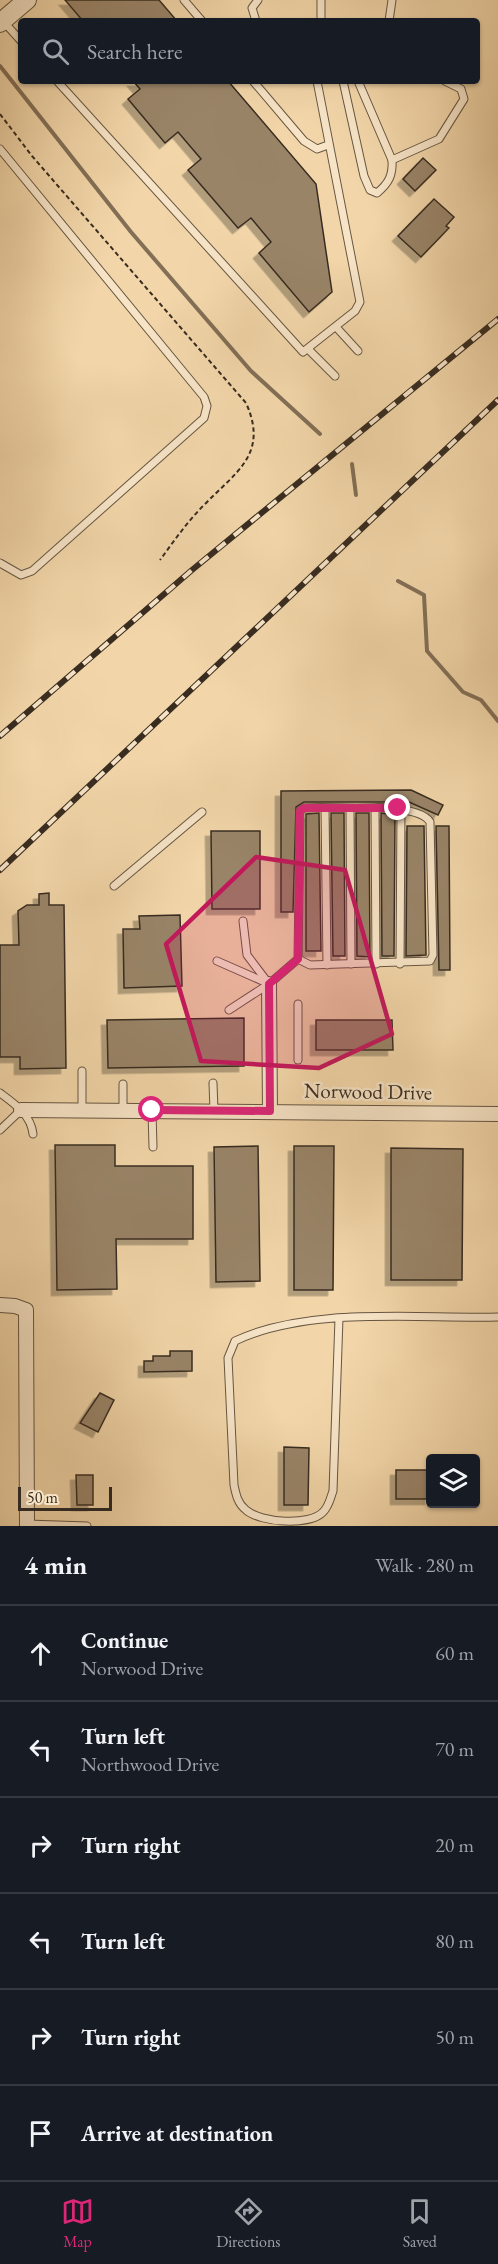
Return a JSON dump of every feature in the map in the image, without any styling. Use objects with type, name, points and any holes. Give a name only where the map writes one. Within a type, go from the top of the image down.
[{"type":"street","points":[[1,22],[27,0]]},
{"type":"street","points":[[269,984],[270,1111]]},
{"type":"street","name":"Norwood Drive","points":[[21,1110],[498,1114]]},
{"type":"street","points":[[0,1305],[15,1306],[26,1310],[27,1525]]},
{"type":"lane","points":[[184,0],[199,18]]},
{"type":"lane","points":[[255,18],[252,8],[258,0]]},
{"type":"lane","points":[[321,0],[321,18]]},
{"type":"lane","points":[[389,18],[392,0]]},
{"type":"lane","points":[[1,22],[18,38]]},
{"type":"lane","points":[[60,84],[303,352],[309,350],[355,311],[360,302],[318,84]]},
{"type":"lane","points":[[256,84],[304,141],[317,149],[328,145]]},
{"type":"lane","points":[[344,84],[364,176],[370,190],[378,193],[393,173],[392,160],[359,84]]},
{"type":"lane","points":[[392,160],[440,139],[464,99],[461,89],[451,84]]},
{"type":"lane","points":[[0,149],[204,397],[207,406],[204,418],[32,571],[21,575],[0,563]]},
{"type":"lane","points":[[336,327],[358,351]]},
{"type":"lane","points":[[309,350],[335,376]]},
{"type":"lane","points":[[229,1010],[269,984],[298,959],[299,814],[304,808],[401,809],[425,815],[430,822],[433,955],[430,961],[400,964],[310,965],[298,959]]},
{"type":"lane","points":[[325,808],[327,965]]},
{"type":"lane","points":[[350,808],[351,964]]},
{"type":"lane","points":[[375,808],[376,964]]},
{"type":"lane","points":[[400,964],[401,809]]},
{"type":"lane","points":[[114,886],[202,812]]},
{"type":"lane","points":[[243,921],[248,955],[269,984]]},
{"type":"lane","points":[[217,961],[269,984]]},
{"type":"lane","points":[[298,1004],[298,1060]]},
{"type":"lane","points":[[82,1071],[82,1110]]},
{"type":"lane","points":[[213,1083],[213,1111]]},
{"type":"lane","points":[[123,1084],[123,1110]]},
{"type":"lane","points":[[0,1093],[21,1110],[32,1125],[33,1134]]},
{"type":"lane","points":[[0,1130],[21,1110]]},
{"type":"lane","points":[[152,1110],[153,1147]]},
{"type":"lane","points":[[339,1318],[333,1491],[328,1505],[322,1514],[312,1519],[275,1521],[258,1516],[247,1511],[238,1500],[234,1485],[228,1358],[236,1341],[255,1332],[314,1318],[498,1317]]},
{"type":"lane","points":[[27,1525],[87,1526]]},
{"type":"highlighted area","points":[[256,857],[345,870],[392,1034],[319,1068],[201,1061],[166,944]]},
{"type":"building","points":[[65,0],[159,0],[174,18],[80,18]]},
{"type":"building","points":[[136,84],[231,84],[316,184],[332,292],[309,312],[259,253],[271,242],[251,218],[238,228],[188,170],[201,159],[178,132],[165,143],[128,99],[140,89]]},
{"type":"building","points":[[423,158],[436,170],[415,191],[403,179]]},
{"type":"building","points":[[434,199],[454,217],[446,226],[449,228],[421,257],[398,236]]},
{"type":"building","points":[[411,790],[443,805],[438,815],[409,802],[304,802],[296,807],[293,912],[281,912],[281,791]]},
{"type":"building","points":[[319,813],[321,951],[306,951],[306,814]]},
{"type":"building","points":[[331,813],[344,813],[345,956],[333,956]]},
{"type":"building","points":[[356,813],[369,813],[370,957],[357,956]]},
{"type":"building","points":[[381,813],[395,815],[394,956],[382,956]]},
{"type":"building","points":[[407,826],[424,826],[426,955],[406,956]]},
{"type":"building","points":[[436,826],[449,826],[450,970],[439,970]]},
{"type":"building","points":[[211,831],[260,831],[260,909],[212,909]]},
{"type":"building","points":[[49,893],[49,905],[64,905],[66,1068],[20,1069],[20,1057],[0,1057],[0,945],[19,945],[18,911],[27,905],[39,905],[39,894]]},
{"type":"building","points":[[180,915],[182,986],[124,988],[123,929],[140,929],[139,916]]},
{"type":"building","points":[[244,1018],[244,1066],[108,1068],[107,1020]]},
{"type":"building","points":[[316,1020],[392,1020],[393,1050],[316,1050]]},
{"type":"building","points":[[55,1145],[115,1145],[115,1166],[193,1166],[193,1239],[116,1239],[117,1289],[57,1290]]},
{"type":"building","points":[[258,1146],[260,1281],[216,1282],[214,1147]]},
{"type":"building","points":[[294,1146],[334,1146],[333,1290],[294,1290]]},
{"type":"building","points":[[391,1148],[463,1149],[462,1280],[391,1280]]},
{"type":"building","points":[[170,1351],[192,1351],[192,1371],[144,1372],[144,1361],[153,1361],[153,1356],[170,1356]]},
{"type":"building","points":[[100,1393],[114,1400],[98,1432],[80,1423]]},
{"type":"building","points":[[284,1447],[309,1448],[308,1505],[284,1505]]},
{"type":"building","points":[[396,1470],[426,1470],[426,1499],[396,1499]]},
{"type":"building","points":[[76,1475],[93,1475],[93,1505],[77,1505]]},
{"type":"waterway","points":[[0,66],[131,232],[251,371],[320,434]]},
{"type":"waterway","points":[[352,464],[356,495]]},
{"type":"waterway","points":[[398,581],[424,595],[427,651],[463,692],[481,700],[498,721]]},
{"type":"railway","points":[[0,736],[192,570],[498,319]]},
{"type":"railway","points":[[0,870],[498,400]]},
{"type":"route","points":[[152,1110],[270,1111],[269,984],[298,959],[296,954],[300,811],[304,808],[398,808]]}]
